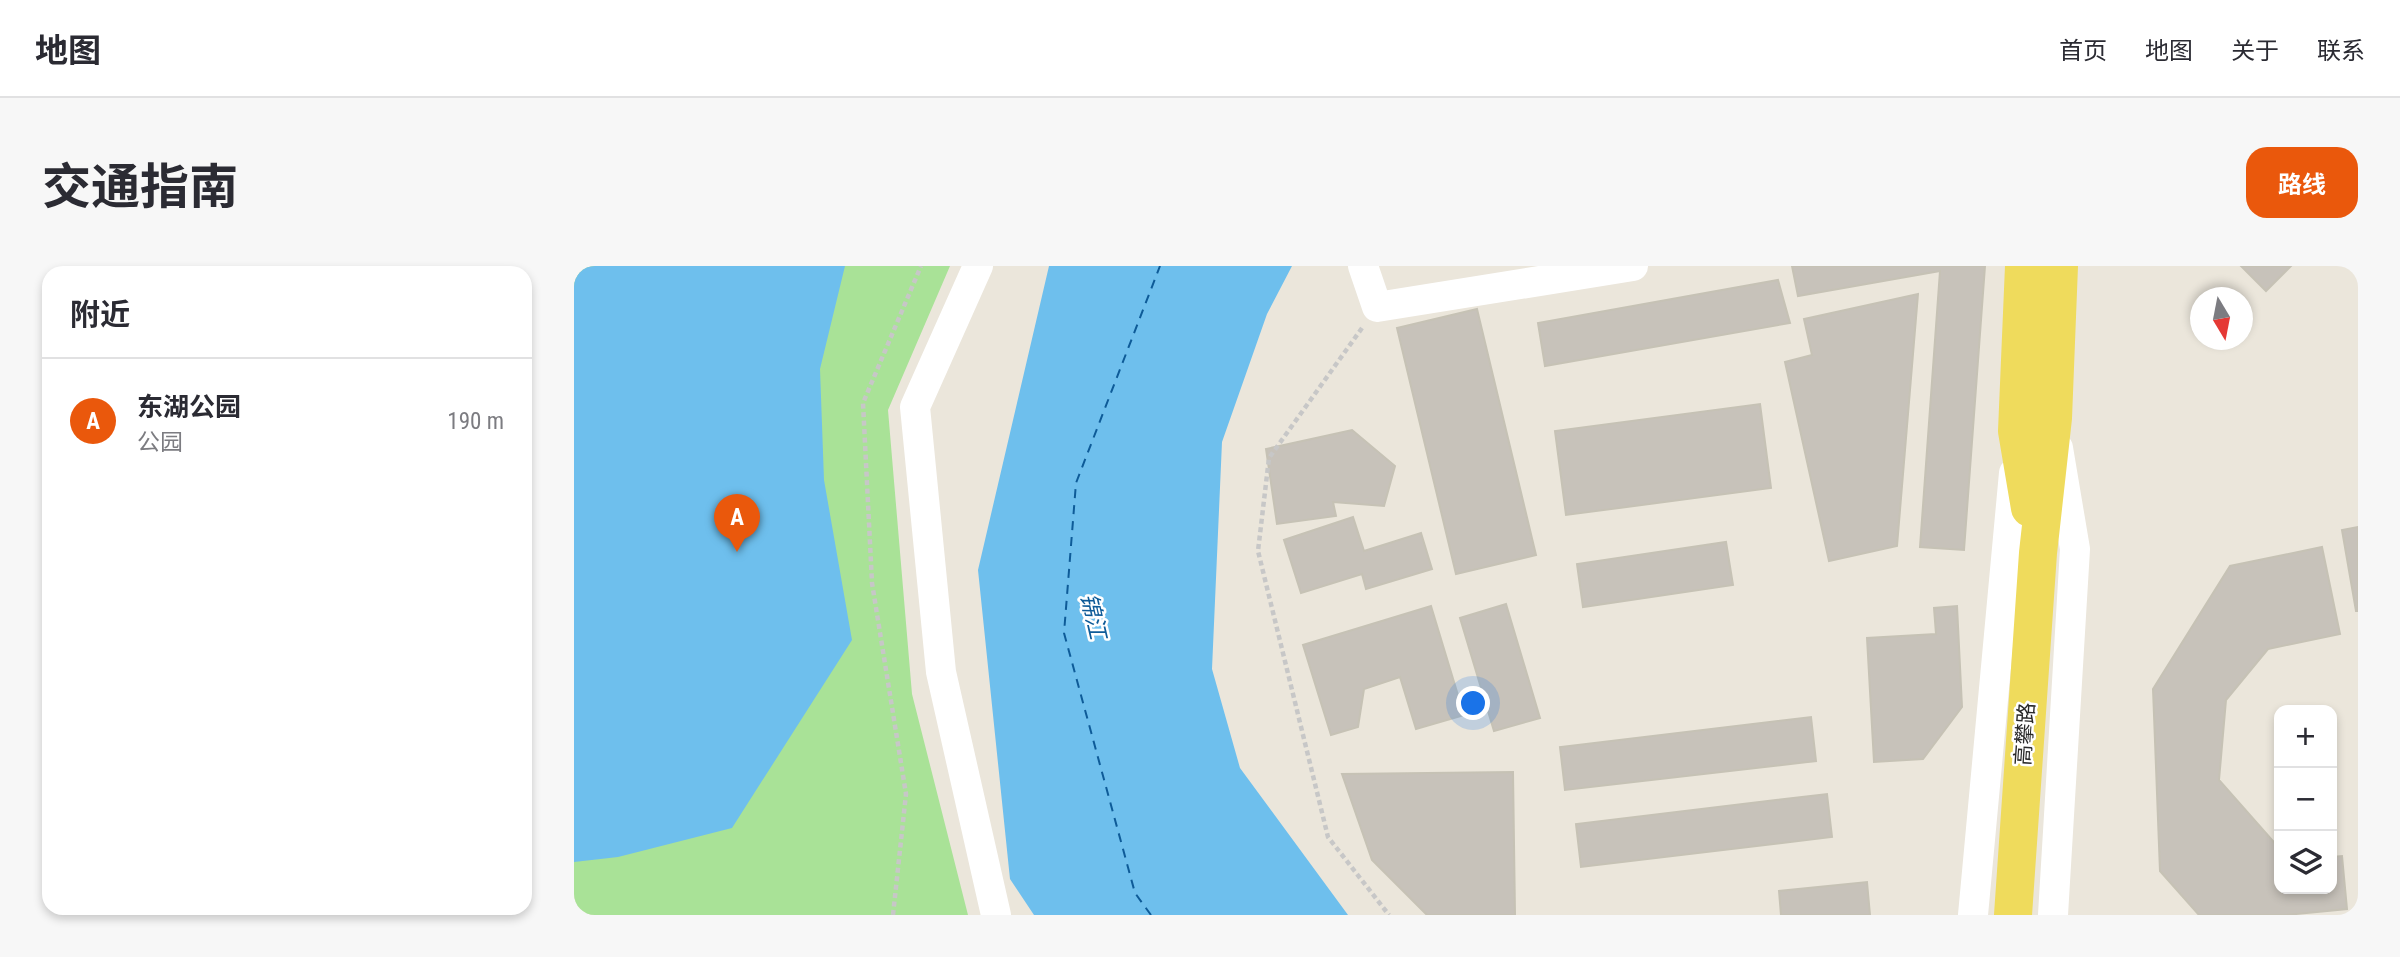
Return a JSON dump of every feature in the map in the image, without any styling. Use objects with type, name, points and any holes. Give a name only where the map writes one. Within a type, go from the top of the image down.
[{"type":"main road","name":"高攀路","points":[[2024,266],[2017,430],[2038,553]]},
{"type":"main road","name":"高攀路","points":[[2013,915],[2038,553],[2053,418],[2059,266]]},
{"type":"street","points":[[978,266],[915,407],[941,672],[996,915]]},
{"type":"street","points":[[1363,266],[1377,307],[1633,266]]},
{"type":"street","points":[[2053,418],[2075,549],[2053,915]]},
{"type":"street","points":[[1973,915],[2017,430]]},
{"type":"path","points":[[893,915],[906,794],[872,583],[863,403],[921,266]]},
{"type":"path","points":[[1377,307],[1269,458],[1258,551],[1328,837],[1389,915]]},
{"type":"green space","points":[[574,266],[950,266],[888,410],[912,694],[968,915],[574,915]]},
{"type":"water","points":[[574,266],[845,266],[820,369],[824,480],[852,640],[732,828],[618,857],[574,862]]},
{"type":"water","name":"锦江","points":[[1049,266],[1292,266],[1267,314],[1222,442],[1212,669],[1240,768],[1348,915],[1034,915],[1010,879],[978,570]]},
{"type":"building","points":[[1792,266],[1985,266],[1964,550],[1920,547],[1940,271],[1798,296]]},
{"type":"building","points":[[2241,266],[2291,266],[2266,291]]},
{"type":"building","points":[[1778,280],[1790,323],[1545,366],[1538,323]]},
{"type":"building","points":[[1918,294],[1897,546],[1829,561],[1785,362],[1812,355],[1804,319]]},
{"type":"building","points":[[1477,309],[1536,555],[1456,574],[1397,328]]},
{"type":"building","points":[[1760,404],[1771,488],[1566,515],[1555,431]]},
{"type":"building","points":[[1352,430],[1395,466],[1384,506],[1333,502],[1336,516],[1277,524],[1266,449]]},
{"type":"building","points":[[1353,517],[1364,551],[1421,533],[1432,569],[1366,589],[1362,574],[1301,593],[1284,540]]},
{"type":"building","points":[[2358,527],[2358,611],[2356,611],[2342,530]]},
{"type":"building","points":[[1726,542],[1733,585],[1583,607],[1577,564]]},
{"type":"building","points":[[2322,547],[2340,634],[2268,649],[2226,700],[2219,780],[2274,842],[2274,894],[2337,894],[2337,856],[2342,856],[2347,909],[2286,915],[2199,915],[2160,871],[2153,689],[2230,566]]},
{"type":"building","points":[[1506,604],[1540,718],[1494,731],[1460,618]]},
{"type":"building","points":[[1431,606],[1464,715],[1416,729],[1400,677],[1364,689],[1358,727],[1331,735],[1303,645]]},
{"type":"building","points":[[1957,606],[1962,707],[1923,759],[1874,762],[1867,638],[1936,634],[1934,608]]},
{"type":"building","points":[[1811,717],[1816,761],[1565,790],[1560,747]]},
{"type":"building","points":[[1513,772],[1515,915],[1427,915],[1372,860],[1342,774]]},
{"type":"building","points":[[1827,794],[1832,837],[1581,867],[1576,824]]},
{"type":"building","points":[[1867,882],[1870,915],[1781,915],[1779,891]]},
{"type":"ferry route","points":[[1151,915],[1135,893],[1064,633],[1076,483],[1160,266]]},
{"type":"place","name":"东湖公园","points":[[737,552]]}]
